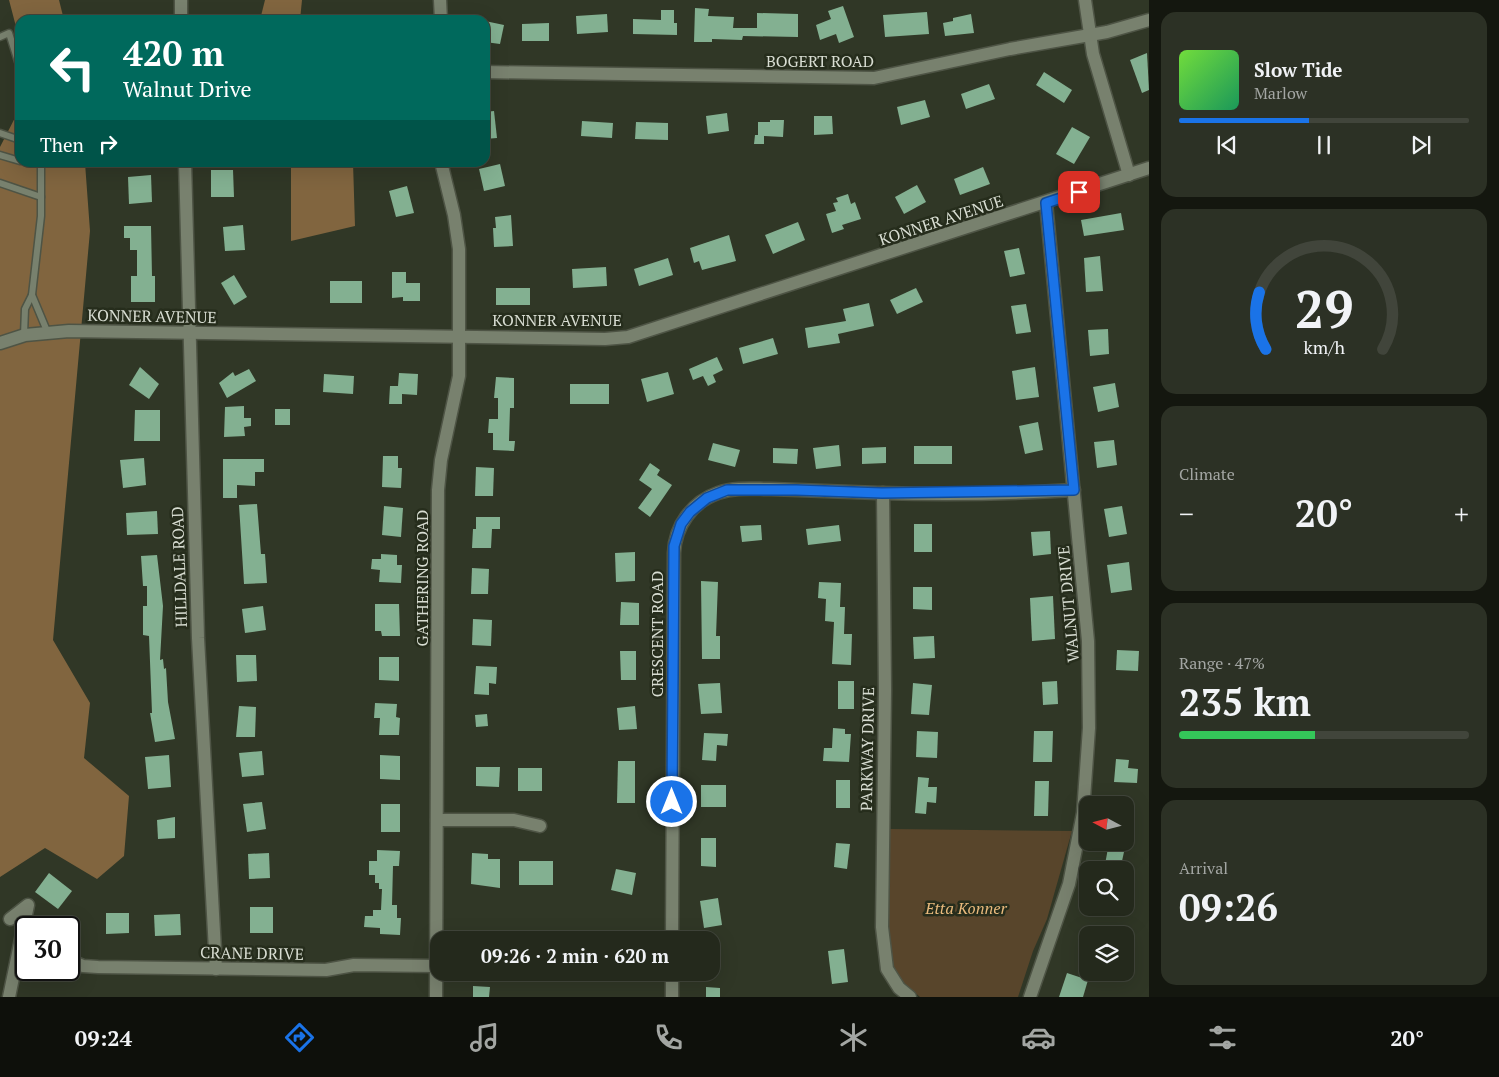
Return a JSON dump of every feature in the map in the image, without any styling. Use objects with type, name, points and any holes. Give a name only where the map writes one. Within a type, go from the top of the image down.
[{"type":"street","points":[[181,0],[181,15]]},
{"type":"street","points":[[440,0],[440,15]]},
{"type":"street","points":[[1085,0],[1089,34],[1129,175]]},
{"type":"street","name":"BOGERT ROAD","points":[[490,72],[874,78],[1089,34],[1107,32],[1149,20]]},
{"type":"street","name":"HILLDALE ROAD","points":[[185,167],[198,638],[216,969]]},
{"type":"street","name":"GATHERING ROAD","points":[[436,931],[438,490],[440,460],[459,376],[458,243],[442,167]]},
{"type":"street","name":"KONNER AVENUE","points":[[0,343],[47,331],[606,339],[628,337],[1046,203],[1149,168]]},
{"type":"street","name":"WALNUT DRIVE","points":[[1030,997],[1069,884],[1083,813],[1089,728],[1090,674],[1046,203]]},
{"type":"street","name":"CRESCENT ROAD","points":[[672,931],[674,553],[676,538],[681,524],[700,502],[727,490],[882,493],[1074,490]]},
{"type":"street","name":"PARKWAY DRIVE","points":[[882,493],[885,690],[882,927],[887,969],[899,988],[910,997]]},
{"type":"street","points":[[437,820],[514,820],[540,826]]},
{"type":"street","points":[[5,915],[28,905],[27,916]]},
{"type":"street","name":"CRANE DRIVE","points":[[80,965],[98,967],[326,970],[366,964],[430,966]]},
{"type":"street","points":[[10,997],[15,974]]},
{"type":"street","name":"GATHERING ROAD","points":[[436,981],[436,997]]},
{"type":"street","points":[[672,981],[672,997]]},
{"type":"lane","points":[[0,37],[9,33],[15,52]]},
{"type":"lane","points":[[0,133],[15,138]]},
{"type":"lane","points":[[0,154],[15,159]]},
{"type":"lane","points":[[24,336],[25,310],[32,295],[41,216],[41,167]]},
{"type":"lane","points":[[0,182],[41,197]]},
{"type":"lane","points":[[32,295],[47,331]]},
{"type":"green space","name":"Etta Konner","points":[[889,829],[1072,831],[1047,919],[1033,951],[1018,997],[920,997],[897,977],[891,962],[889,946]]},
{"type":"shaded area","points":[[9,0],[59,0],[63,15],[15,15],[15,23]]},
{"type":"shaded area","points":[[265,0],[302,0],[300,15],[261,15]]},
{"type":"shaded area","points":[[15,118],[15,167],[85,167],[90,231],[53,640],[90,703],[84,758],[129,796],[124,856],[97,879],[45,848],[0,877],[0,147]]},
{"type":"shaded area","points":[[291,167],[353,167],[355,226],[291,241]]},
{"type":"building","points":[[843,6],[854,37],[839,43],[836,34],[820,40],[816,25],[831,19],[828,11]]},
{"type":"building","points":[[695,8],[709,9],[708,16],[734,17],[733,28],[757,28],[757,13],[798,14],[798,37],[743,36],[742,40],[712,39],[712,42],[694,42]]},
{"type":"building","points":[[661,10],[674,10],[674,23],[677,23],[677,35],[633,34],[633,19],[661,20]]},
{"type":"building","points":[[927,12],[929,34],[885,37],[883,15]]},
{"type":"building","points":[[607,14],[608,32],[577,34],[576,16]]},
{"type":"building","points":[[971,14],[974,33],[945,36],[943,23],[953,21],[953,18]]},
{"type":"building","points":[[490,22],[504,25],[500,44],[490,43]]},
{"type":"building","points":[[549,23],[549,41],[522,41],[522,24]]},
{"type":"building","points":[[1147,53],[1149,90],[1142,93],[1130,60]]},
{"type":"building","points":[[1044,72],[1072,90],[1064,103],[1036,85]]},
{"type":"building","points":[[989,84],[995,99],[966,109],[961,94]]},
{"type":"building","points":[[925,100],[930,117],[901,125],[897,107]]},
{"type":"building","points":[[490,111],[494,111],[497,138],[490,139]]},
{"type":"building","points":[[727,113],[729,131],[708,134],[706,116]]},
{"type":"building","points":[[814,116],[832,116],[833,134],[814,135]]},
{"type":"building","points":[[770,120],[784,120],[783,137],[764,136],[764,144],[754,144],[755,135],[758,135],[758,122],[770,122]]},
{"type":"building","points":[[582,121],[613,123],[612,138],[581,136]]},
{"type":"building","points":[[636,122],[668,123],[668,140],[635,139]]},
{"type":"building","points":[[1072,127],[1090,137],[1074,164],[1056,154]]},
{"type":"building","points":[[500,164],[505,186],[484,191],[479,169]]},
{"type":"building","points":[[983,167],[990,184],[960,195],[954,179]]},
{"type":"building","points":[[211,170],[233,170],[234,197],[211,197]]},
{"type":"building","points":[[151,175],[152,202],[129,204],[128,177]]},
{"type":"building","points":[[917,185],[926,202],[904,214],[895,197]]},
{"type":"building","points":[[407,186],[414,213],[396,217],[389,191]]},
{"type":"building","points":[[848,194],[851,204],[855,202],[861,219],[842,225],[844,229],[832,233],[826,214],[836,211],[833,203],[838,202],[836,198]]},
{"type":"building","points":[[1121,213],[1124,230],[1084,236],[1081,220]]},
{"type":"building","points":[[511,215],[513,246],[494,247],[493,228],[496,228],[495,217]]},
{"type":"building","points":[[798,222],[805,240],[773,254],[765,235]]},
{"type":"building","points":[[243,225],[245,250],[225,251],[223,227]]},
{"type":"building","points":[[124,226],[151,226],[152,276],[155,276],[155,302],[131,302],[131,276],[137,276],[137,250],[130,250],[130,238],[124,238]]},
{"type":"building","points":[[729,235],[736,261],[702,270],[699,261],[694,263],[690,248]]},
{"type":"building","points":[[1019,248],[1025,274],[1010,277],[1004,251]]},
{"type":"building","points":[[1100,256],[1103,291],[1086,292],[1084,258]]},
{"type":"building","points":[[668,258],[673,275],[639,286],[634,269]]},
{"type":"building","points":[[606,267],[607,286],[573,288],[572,269]]},
{"type":"building","points":[[392,272],[406,272],[406,283],[420,283],[420,301],[403,301],[403,297],[392,298]]},
{"type":"building","points":[[234,275],[247,297],[234,305],[221,283]]},
{"type":"building","points":[[330,281],[362,281],[362,303],[330,303]]},
{"type":"building","points":[[496,288],[530,288],[530,305],[496,305]]},
{"type":"building","points":[[916,288],[923,302],[897,314],[890,300]]},
{"type":"building","points":[[869,303],[874,326],[838,334],[840,343],[808,348],[805,328],[846,321],[843,309]]},
{"type":"building","points":[[1026,304],[1031,332],[1016,334],[1011,306]]},
{"type":"building","points":[[1108,329],[1109,354],[1090,356],[1088,330]]},
{"type":"building","points":[[773,338],[778,354],[743,364],[739,348]]},
{"type":"building","points":[[717,357],[723,370],[713,375],[716,382],[708,386],[703,376],[693,380],[689,369]]},
{"type":"building","points":[[140,367],[159,384],[149,399],[129,385]]},
{"type":"building","points":[[1035,367],[1039,397],[1016,400],[1012,371]]},
{"type":"building","points":[[249,369],[256,381],[227,398],[219,383],[233,372],[235,376]]},
{"type":"building","points":[[668,372],[674,394],[647,402],[641,379]]},
{"type":"building","points":[[399,373],[418,374],[417,395],[402,394],[402,404],[389,404],[390,386],[398,386]]},
{"type":"building","points":[[324,374],[354,376],[353,394],[323,392]]},
{"type":"building","points":[[496,377],[514,378],[514,408],[510,408],[509,441],[515,441],[514,451],[493,450],[493,433],[488,433],[489,419],[498,419],[498,398],[494,398]]},
{"type":"building","points":[[1115,383],[1119,407],[1098,412],[1093,387]]},
{"type":"building","points":[[570,384],[609,384],[609,404],[570,404]]},
{"type":"building","points":[[244,406],[244,418],[251,418],[251,426],[244,427],[245,436],[224,437],[225,407]]},
{"type":"building","points":[[275,409],[290,409],[290,425],[275,425]]},
{"type":"building","points":[[135,410],[160,410],[160,441],[134,441]]},
{"type":"building","points":[[1038,422],[1043,450],[1025,454],[1019,426]]},
{"type":"building","points":[[1114,440],[1117,465],[1097,468],[1094,442]]},
{"type":"building","points":[[713,443],[740,450],[735,467],[708,460]]},
{"type":"building","points":[[839,445],[841,466],[816,469],[813,448]]},
{"type":"building","points":[[914,446],[952,446],[952,464],[914,464]]},
{"type":"building","points":[[886,447],[886,463],[862,464],[862,448]]},
{"type":"building","points":[[773,448],[798,449],[797,464],[773,463]]},
{"type":"building","points":[[383,456],[398,456],[398,468],[402,468],[401,488],[382,487]]},
{"type":"building","points":[[144,458],[146,485],[123,488],[120,460]]},
{"type":"building","points":[[223,459],[264,459],[264,472],[255,472],[255,486],[237,485],[237,498],[223,498]]},
{"type":"building","points":[[650,463],[660,470],[657,475],[672,485],[650,517],[638,508],[652,489],[639,480]]},
{"type":"building","points":[[476,467],[494,468],[493,496],[475,496]]},
{"type":"building","points":[[257,504],[261,554],[265,554],[267,583],[244,584],[239,505]]},
{"type":"building","points":[[384,506],[403,508],[401,537],[382,535]]},
{"type":"building","points":[[1122,506],[1127,534],[1109,537],[1104,509]]},
{"type":"building","points":[[157,511],[158,534],[127,535],[126,513]]},
{"type":"building","points":[[476,517],[500,517],[500,529],[492,529],[491,548],[472,548],[473,529],[476,529]]},
{"type":"building","points":[[914,524],[932,524],[932,552],[914,552]]},
{"type":"building","points":[[761,525],[762,540],[742,542],[740,526]]},
{"type":"building","points":[[839,525],[841,541],[808,545],[806,529]]},
{"type":"building","points":[[1050,531],[1051,554],[1033,556],[1031,532]]},
{"type":"building","points":[[635,552],[635,581],[616,582],[615,553]]},
{"type":"building","points":[[381,554],[397,555],[397,565],[402,565],[401,583],[379,582],[380,570],[371,569],[372,559],[381,559]]},
{"type":"building","points":[[157,555],[163,606],[160,660],[163,659],[164,669],[166,668],[168,702],[175,739],[155,742],[150,713],[152,713],[149,636],[143,635],[143,606],[147,606],[147,586],[143,586],[141,556]]},
{"type":"building","points":[[1129,562],[1132,590],[1111,593],[1107,565]]},
{"type":"building","points":[[472,568],[489,569],[488,594],[471,594]]},
{"type":"building","points":[[701,581],[718,582],[716,636],[720,636],[720,659],[702,659]]},
{"type":"building","points":[[819,582],[841,583],[840,607],[845,607],[844,634],[852,634],[851,665],[832,664],[834,622],[825,621],[826,599],[818,598]]},
{"type":"building","points":[[913,587],[932,587],[932,610],[913,609]]},
{"type":"building","points":[[1053,596],[1055,639],[1032,641],[1030,598]]},
{"type":"building","points":[[621,602],[639,603],[639,625],[620,625]]},
{"type":"building","points":[[375,604],[399,604],[400,636],[382,636],[381,631],[375,631]]},
{"type":"building","points":[[263,606],[266,630],[245,633],[242,609]]},
{"type":"building","points":[[473,619],[492,620],[491,646],[472,645]]},
{"type":"building","points":[[934,636],[935,658],[914,659],[913,637]]},
{"type":"building","points":[[1117,650],[1139,651],[1138,671],[1116,670]]},
{"type":"building","points":[[620,651],[636,651],[636,680],[621,680]]},
{"type":"building","points":[[236,655],[256,655],[257,681],[237,682]]},
{"type":"building","points":[[379,657],[399,657],[399,681],[379,680]]},
{"type":"building","points":[[476,666],[497,667],[496,684],[489,683],[489,695],[474,694]]},
{"type":"building","points":[[838,681],[854,681],[854,709],[838,709]]},
{"type":"building","points":[[1057,681],[1058,704],[1043,705],[1042,682]]},
{"type":"building","points":[[720,683],[722,713],[701,714],[698,684]]},
{"type":"building","points":[[913,683],[932,685],[929,715],[911,714]]},
{"type":"building","points":[[375,703],[397,704],[396,717],[400,718],[399,735],[379,735],[380,718],[374,718]]},
{"type":"building","points":[[239,706],[256,707],[255,737],[236,737]]},
{"type":"building","points":[[635,706],[637,729],[619,730],[617,708]]},
{"type":"building","points":[[487,714],[488,726],[476,727],[475,715]]},
{"type":"building","points":[[833,728],[845,729],[845,734],[851,734],[849,762],[823,761],[824,748],[832,748]]},
{"type":"building","points":[[917,731],[938,732],[937,758],[916,757]]},
{"type":"building","points":[[1034,731],[1053,731],[1052,762],[1033,762]]},
{"type":"building","points":[[704,733],[728,734],[727,746],[717,745],[716,761],[702,760]]},
{"type":"building","points":[[262,751],[264,775],[242,777],[239,753]]},
{"type":"building","points":[[169,755],[171,787],[148,789],[145,757]]},
{"type":"building","points":[[380,755],[400,756],[400,780],[380,779]]},
{"type":"building","points":[[1116,759],[1129,760],[1128,768],[1138,769],[1137,783],[1114,782]]},
{"type":"building","points":[[618,761],[635,761],[635,803],[617,803]]},
{"type":"building","points":[[476,767],[500,767],[499,787],[476,786]]},
{"type":"building","points":[[518,768],[542,768],[542,791],[518,791]]},
{"type":"building","points":[[918,777],[929,778],[928,787],[937,787],[936,803],[927,802],[926,814],[915,813]]},
{"type":"building","points":[[836,780],[850,780],[850,808],[836,808]]},
{"type":"building","points":[[1035,781],[1049,781],[1048,816],[1034,816]]},
{"type":"building","points":[[701,785],[726,785],[726,807],[701,807]]},
{"type":"building","points":[[262,802],[266,829],[247,832],[243,804]]},
{"type":"building","points":[[381,804],[400,804],[400,832],[381,832]]},
{"type":"building","points":[[175,817],[175,838],[158,839],[157,820]]},
{"type":"building","points":[[701,838],[716,838],[716,867],[701,866]]},
{"type":"building","points":[[836,843],[850,844],[847,869],[834,867]]},
{"type":"building","points":[[377,850],[400,851],[399,866],[393,866],[392,905],[397,905],[397,918],[401,918],[400,935],[380,934],[380,928],[364,927],[365,916],[373,916],[373,910],[381,910],[382,889],[379,889],[379,883],[375,883],[375,875],[369,875],[369,861],[377,861]]},
{"type":"building","points":[[1107,851],[1124,852],[1122,861],[1106,861]]},
{"type":"building","points":[[269,853],[270,878],[249,879],[248,854]]},
{"type":"building","points":[[472,853],[488,854],[488,859],[500,859],[500,888],[471,884]]},
{"type":"building","points":[[519,861],[553,861],[553,885],[519,885]]},
{"type":"building","points":[[616,869],[636,873],[632,895],[611,890]]},
{"type":"building","points":[[49,873],[72,891],[58,909],[35,892]]},
{"type":"building","points":[[718,898],[722,925],[704,928],[700,901]]},
{"type":"building","points":[[250,907],[273,907],[273,933],[250,933]]},
{"type":"building","points":[[106,913],[129,913],[129,933],[106,934]]},
{"type":"building","points":[[180,914],[181,935],[155,936],[154,915]]},
{"type":"building","points":[[844,949],[848,982],[832,984],[828,951]]},
{"type":"building","points":[[1067,973],[1079,977],[1079,981],[1088,981],[1083,997],[1059,997]]},
{"type":"building","points":[[473,986],[490,987],[489,997],[473,997]]},
{"type":"building","points":[[706,987],[720,988],[720,997],[706,997]]},
{"type":"route","points":[[672,802],[675,619],[674,546],[681,524],[700,502],[727,490],[740,489],[882,493],[1045,492],[1074,490],[1046,203],[1079,192]]}]
